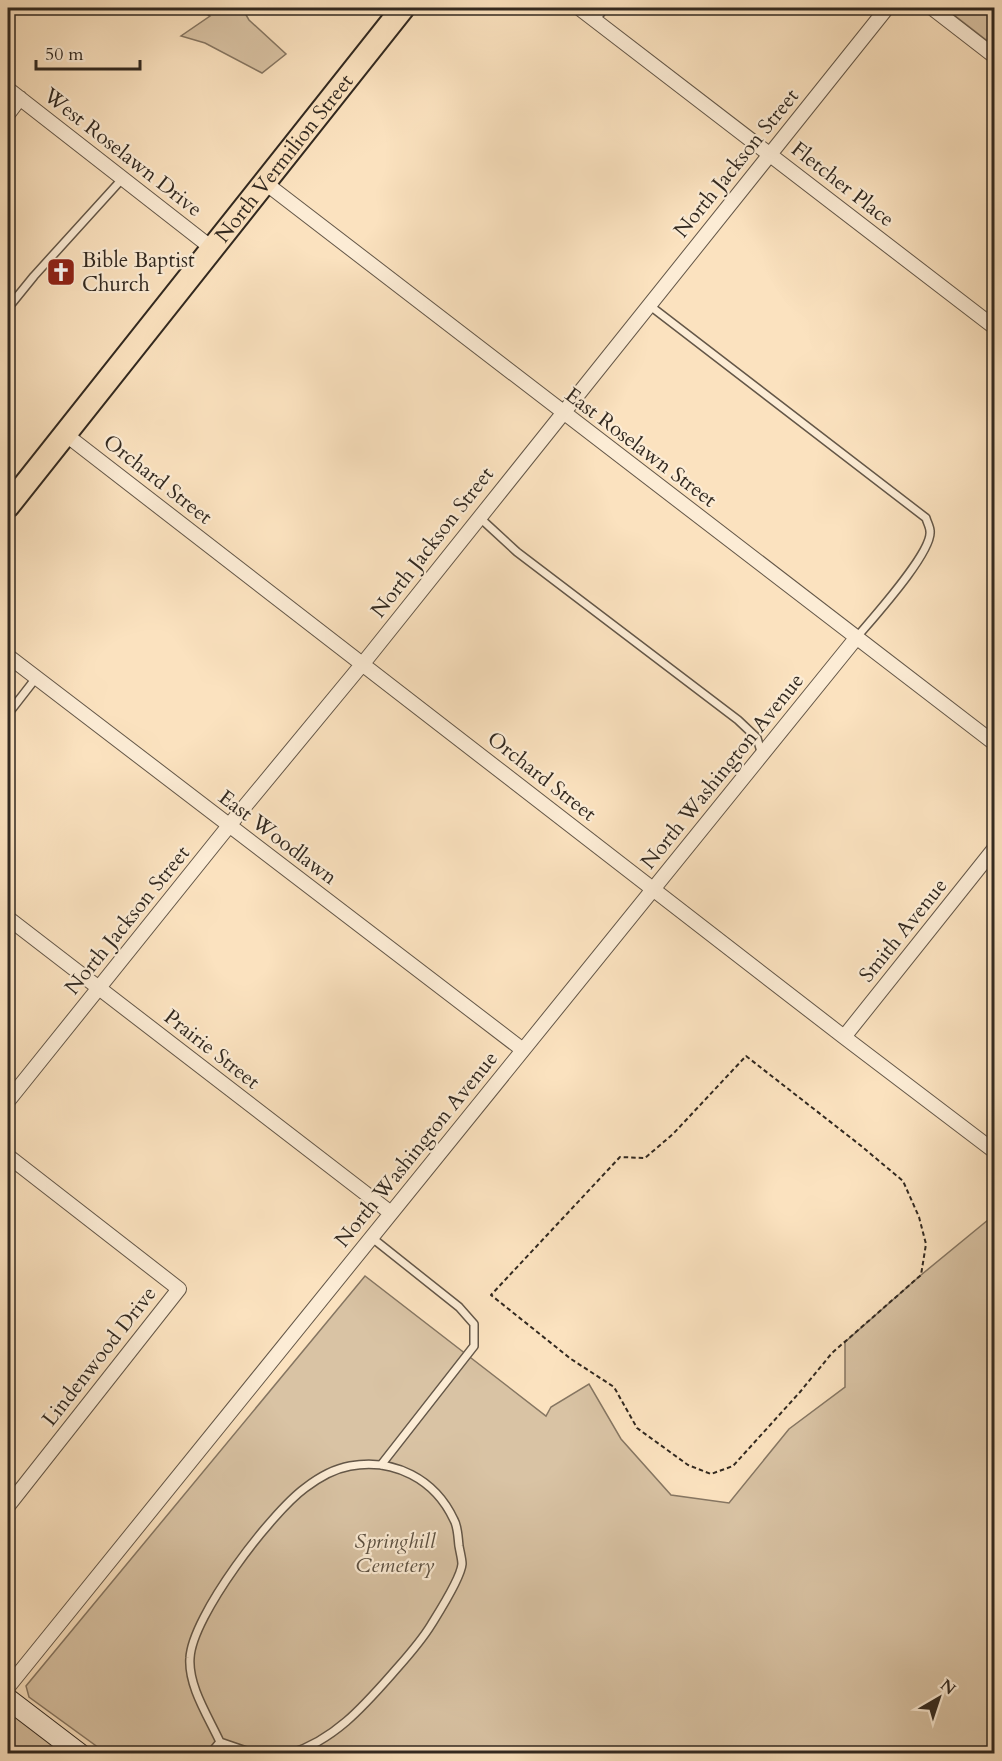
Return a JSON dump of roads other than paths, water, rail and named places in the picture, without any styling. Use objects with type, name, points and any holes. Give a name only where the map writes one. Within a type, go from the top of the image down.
[{"type":"main road","name":"North Vermilion Street","points":[[8,506],[403,8]]},
{"type":"main road","points":[[8,1699],[80,1754]]},
{"type":"street","name":"Fletcher Place","points":[[579,8],[994,327]]},
{"type":"street","name":"North Jackson Street","points":[[8,1101],[362,664],[887,8]]},
{"type":"street","points":[[932,8],[994,56]]},
{"type":"street","name":"West Roselawn Drive","points":[[8,89],[213,249]]},
{"type":"street","points":[[8,114],[20,98]]},
{"type":"street","name":"East Roselawn Street","points":[[264,182],[994,743]]},
{"type":"street","name":"Orchard Street","points":[[65,434],[994,1151]]},
{"type":"street","name":"North Washington Avenue","points":[[8,1687],[857,637]]},
{"type":"street","name":"East Woodlawn","points":[[8,656],[523,1050]]},
{"type":"street","name":"Smith Avenue","points":[[844,1037],[994,849]]},
{"type":"street","name":"Prairie Street","points":[[8,918],[391,1213]]},
{"type":"street","name":"Lindenwood Drive","points":[[8,1156],[179,1289],[8,1506]]},
{"type":"lane","points":[[595,20],[605,8]]},
{"type":"lane","points":[[8,308],[123,178]]},
{"type":"lane","points":[[649,306],[926,518],[931,532],[925,548],[901,584],[857,637]]},
{"type":"lane","points":[[479,517],[517,552],[738,720],[757,738],[762,755]]},
{"type":"lane","points":[[8,714],[36,678]]},
{"type":"lane","points":[[371,1237],[459,1307],[474,1324],[475,1335],[474,1346],[381,1465]]},
{"type":"lane","points":[[255,1754],[220,1742],[190,1675],[189,1655],[195,1634],[216,1594],[260,1533],[304,1489],[331,1472],[350,1466],[381,1465],[416,1476],[428,1485],[443,1502],[455,1521],[462,1566],[445,1602],[420,1642],[362,1708],[333,1732],[289,1754]]},
{"type":"lane","points":[[210,1754],[220,1742]]},
{"type":"place","name":"Bible Baptist Church","points":[[61,272]]},
{"type":"park label","name":"Springhill Cemetery","points":[[395,1553]]}]
